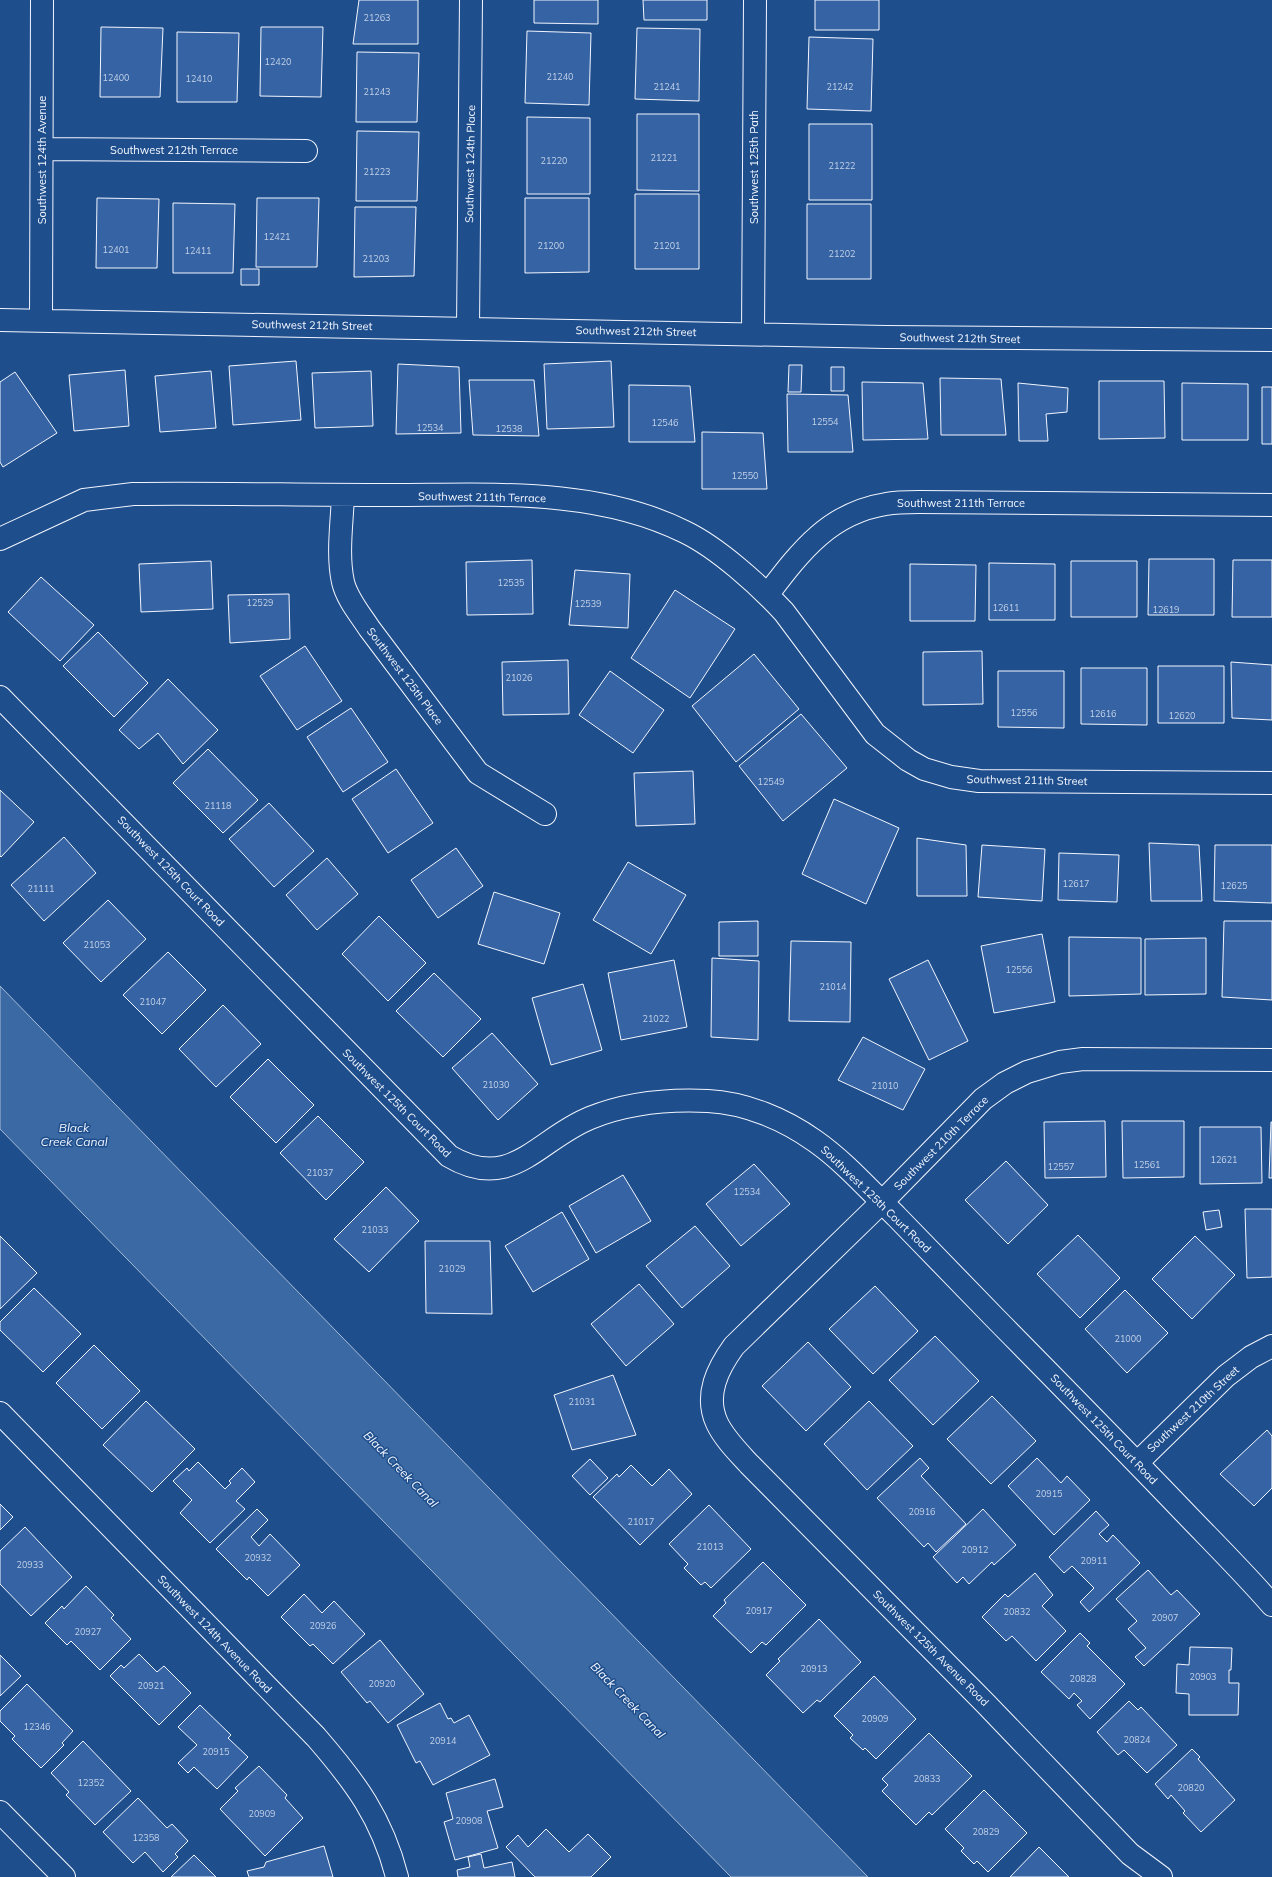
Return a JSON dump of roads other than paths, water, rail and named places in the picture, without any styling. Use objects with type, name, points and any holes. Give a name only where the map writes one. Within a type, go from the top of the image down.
[{"type":"street","name":"Southwest 124th Avenue","points":[[41,321],[42,0]]},
{"type":"street","name":"Southwest 124th Place","points":[[468,328],[471,0]]},
{"type":"street","name":"Southwest 125th Path","points":[[753,334],[755,0]]},
{"type":"street","name":"Southwest 212th Terrace","points":[[42,149],[306,151]]},
{"type":"street","name":"Southwest 212th Street","points":[[0,320],[886,337],[1272,340]]},
{"type":"street","name":"Southwest 211th Terrace","points":[[0,539],[84,500],[107,496],[163,494],[535,496],[614,506],[637,513],[686,532],[733,565],[768,594],[799,554],[822,532],[853,514],[885,504],[919,502],[1272,505]]},
{"type":"street","name":"Southwest 125th Place","points":[[343,495],[341,566],[344,583],[361,617],[478,773],[545,814]]},
{"type":"street","name":"Southwest 211th Street","points":[[768,594],[784,612],[875,734],[908,760],[924,769],[951,777],[979,781],[1272,783]]},
{"type":"street","name":"Southwest 125th Court Road","points":[[0,698],[173,872],[449,1156],[462,1164],[478,1169],[492,1169],[523,1160],[567,1130],[588,1119],[612,1110],[644,1103],[679,1100],[712,1101],[740,1105],[767,1115],[792,1127],[815,1142],[838,1160],[882,1202],[1137,1463],[1272,1605]]},
{"type":"street","name":"Southwest 210th Terrace","points":[[713,1410],[712,1394],[715,1379],[721,1364],[734,1346],[882,1202],[983,1099],[1005,1083],[1027,1072],[1060,1062],[1083,1059],[1272,1060]]},
{"type":"street","name":"Southwest 210th Street","points":[[1137,1463],[1226,1376],[1251,1356],[1272,1346]]},
{"type":"street","name":"Southwest 125th Avenue Road","points":[[713,1410],[717,1423],[729,1442],[749,1464],[986,1704],[1130,1854],[1161,1877]]},
{"type":"street","name":"Southwest 124th Avenue Road","points":[[0,1413],[316,1737],[338,1762],[358,1788],[374,1814],[384,1835],[397,1877]]},
{"type":"street","points":[[0,1812],[64,1877]]},
{"type":"water","name":"Black Creek Canal","points":[[0,986],[868,1877],[731,1877],[0,1129]]}]
